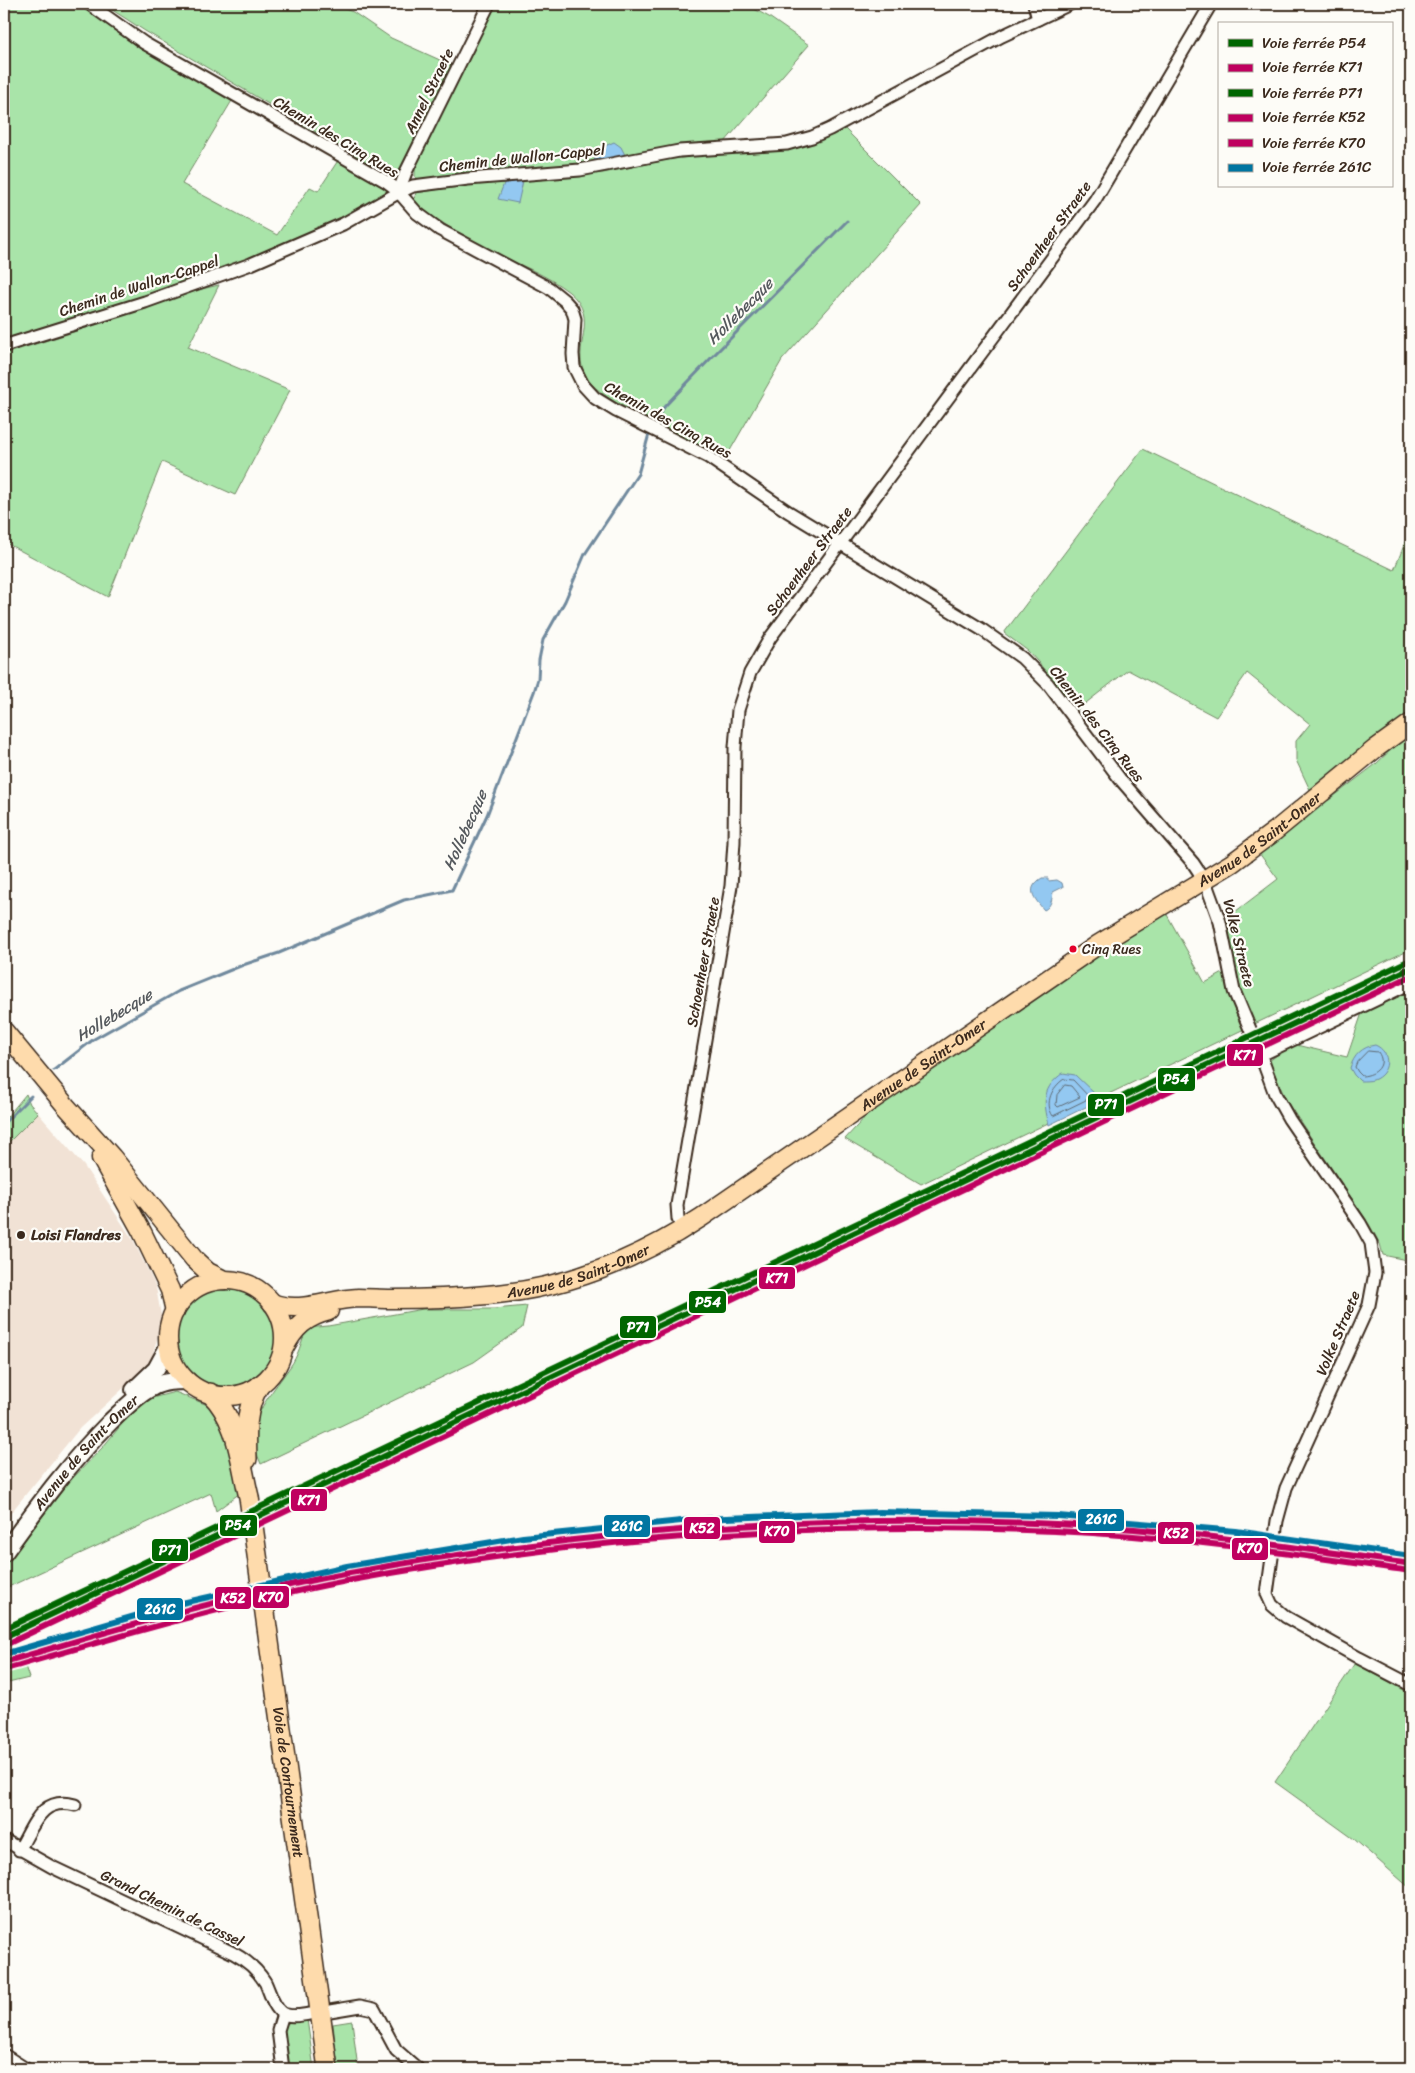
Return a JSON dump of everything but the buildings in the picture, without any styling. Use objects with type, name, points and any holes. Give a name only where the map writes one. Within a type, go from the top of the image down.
[{"type":"highway","name":"Voie de Contournement","points":[[249,1498],[248,1411],[258,1386]]},
{"type":"highway","name":"Voie de Contournement","points":[[210,1393],[222,1405],[229,1418],[249,1498],[328,2069]]},
{"type":"main road","name":"Avenue de Saint-Omer","points":[[272,1303],[292,1308],[351,1298],[392,1299],[487,1295],[549,1285],[584,1276],[653,1247],[1089,950],[1205,881],[1270,835],[1362,760],[1411,723]]},
{"type":"main road","points":[[4,1031],[66,1106],[120,1166],[199,1264],[208,1272],[224,1280]]},
{"type":"main road","points":[[66,1106],[95,1149],[132,1212],[166,1282],[175,1311]]},
{"type":"main road","points":[[224,1280],[241,1282],[251,1286],[265,1294],[272,1303],[282,1322],[283,1348],[276,1367],[258,1386],[235,1395],[210,1393],[188,1382],[176,1365],[169,1345],[170,1328],[175,1311],[185,1298],[208,1283],[224,1280]]},
{"type":"main road","name":"Avenue de Saint-Omer","points":[[283,1348],[298,1326],[312,1316],[392,1299]]},
{"type":"main road","name":"Avenue de Saint-Omer","points":[[5,1545],[61,1462],[101,1419],[156,1369],[169,1345]]},
{"type":"main road","name":"Avenue de Saint-Omer","points":[[5,1545],[65,1471],[126,1407],[156,1385],[170,1382],[188,1382]]},
{"type":"street","name":"Chemin des Cinq Rues","points":[[90,4],[144,42],[382,179],[416,213],[440,230],[469,247],[550,288],[565,300],[572,309],[575,319],[574,367],[579,380],[595,398],[616,411],[708,457],[779,506],[981,629],[1029,664],[1055,691],[1120,779],[1193,863],[1205,881]]},
{"type":"street","name":"Annel Straete","points":[[398,193],[406,172],[489,4]]},
{"type":"street","points":[[1034,4],[1038,20]]},
{"type":"street","name":"Chemin de Wallon-Cappel","points":[[4,346],[129,307],[241,268],[352,220],[413,186],[580,170],[678,151],[768,146],[803,140],[830,129],[1002,36],[1070,4]]},
{"type":"street","name":"Schoenheer Straete","points":[[682,1229],[678,1219],[677,1205],[731,886],[734,842],[735,737],[738,710],[744,687],[763,649],[1095,200],[1211,4]]},
{"type":"street","name":"Volke Straete","points":[[1205,881],[1222,929],[1234,991],[1261,1055],[1272,1088],[1284,1112],[1368,1237],[1374,1258],[1375,1274],[1366,1313],[1303,1447],[1283,1497],[1277,1521],[1267,1594],[1272,1605],[1286,1617],[1358,1658],[1411,1685]]},
{"type":"street","points":[[1261,1055],[1411,983]]},
{"type":"street","points":[[19,1850],[46,1807],[62,1802],[75,1805]]},
{"type":"street","name":"Grand Chemin de Cassel","points":[[4,1840],[52,1867],[240,1957],[253,1966],[261,1976],[276,2007],[283,2014]]},
{"type":"street","points":[[330,2011],[360,2006],[374,2009],[392,2044],[402,2056],[418,2069]]},
{"type":"street","points":[[283,2069],[278,2036],[280,2020],[283,2014],[291,2016],[310,2014]]},
{"type":"street","points":[[4,2054],[26,2069]]},
{"type":"shaded area","points":[[38,1113],[84,1166],[133,1240],[156,1287],[162,1321],[150,1364],[80,1428],[4,1521],[4,1147]]},
{"type":"green space","points":[[4,4],[78,4],[139,48],[233,99],[182,184],[277,235],[310,187],[318,191],[339,159],[385,187],[388,191],[380,199],[330,224],[215,273],[4,343]]},
{"type":"green space","points":[[103,4],[330,4],[353,12],[391,38],[451,65],[396,176],[392,177],[145,31]]},
{"type":"green space","points":[[496,4],[745,4],[769,17],[809,45],[724,143],[659,149],[589,165],[418,179],[415,177],[415,168]]},
{"type":"green space","points":[[843,127],[921,205],[782,360],[724,461],[677,433],[620,405],[592,384],[586,376],[582,365],[583,312],[579,302],[569,292],[543,275],[495,253],[462,235],[427,213],[414,199],[416,193],[465,185],[603,173],[666,160],[721,153]]},
{"type":"green space","points":[[219,285],[188,347],[290,390],[235,495],[162,462],[108,597],[4,542],[4,354],[105,322],[193,291]]},
{"type":"green space","points":[[1143,449],[1394,570],[1411,528],[1411,715],[1311,792],[1296,760],[1296,741],[1310,724],[1247,673],[1216,717],[1128,670],[1077,710],[1028,651],[1004,633]]},
{"type":"green space","points":[[1411,733],[1411,949],[921,1184],[845,1139],[878,1103],[1114,943],[1166,913],[1205,983],[1234,967],[1227,918],[1278,879],[1259,853],[1321,802],[1329,800],[1376,764],[1403,738]]},
{"type":"green space","points":[[1411,990],[1411,1261],[1383,1255],[1380,1244],[1369,1224],[1287,1102],[1269,1061],[1292,1044],[1347,1057],[1363,1010]]},
{"type":"green space","points":[[26,1094],[30,1104],[38,1113],[4,1147],[4,1115],[7,1117]]},
{"type":"green space","points":[[227,1288],[246,1292],[262,1303],[273,1319],[277,1338],[273,1357],[262,1373],[246,1384],[227,1388],[208,1384],[192,1373],[181,1357],[177,1338],[181,1319],[192,1303],[208,1292]]},
{"type":"green space","points":[[527,1306],[522,1328],[474,1362],[261,1464],[254,1436],[256,1424],[266,1401],[295,1358],[306,1328],[328,1326],[423,1309],[494,1309]]},
{"type":"green space","points":[[175,1392],[215,1408],[226,1425],[240,1493],[216,1511],[211,1493],[4,1589],[4,1567],[69,1482],[102,1448],[127,1418],[148,1399]]},
{"type":"green space","points":[[24,1663],[29,1678],[4,1684],[4,1670]]},
{"type":"green space","points":[[1355,1663],[1411,1694],[1411,1889],[1354,1839],[1275,1782]]},
{"type":"green space","points":[[307,2019],[314,2069],[288,2069],[283,2044],[284,2031],[290,2022]]},
{"type":"green space","points":[[352,2021],[358,2069],[338,2069],[333,2024]]},
{"type":"water","points":[[614,142],[621,147],[625,155],[594,163],[596,150]]},
{"type":"water","points":[[505,181],[523,181],[518,203],[498,199]]},
{"type":"water","points":[[1042,878],[1048,878],[1048,881],[1057,880],[1062,883],[1063,887],[1053,892],[1050,905],[1044,910],[1033,894],[1034,886]]},
{"type":"water","points":[[1375,1045],[1384,1053],[1387,1063],[1386,1068],[1379,1077],[1373,1080],[1360,1081],[1350,1068],[1352,1063],[1362,1050]]},
{"type":"water","points":[[1063,1073],[1075,1075],[1095,1094],[1096,1102],[1049,1125],[1045,1102],[1046,1096],[1051,1084]]},
{"type":"waterway","name":"Hollebecque","points":[[654,421],[665,406],[713,356],[847,221]]},
{"type":"waterway","name":"Hollebecque","points":[[54,1070],[94,1039],[179,991],[243,965],[279,953],[404,900],[452,890],[487,815],[534,692],[538,679],[543,640],[565,601],[585,554],[638,474],[649,434]]},
{"type":"waterway","name":"Hollebecque","points":[[4,1123],[31,1096]]},
{"type":"rail line","name":"P71","points":[[4,1629],[1408,961]]},
{"type":"rail line","name":"P54","points":[[4,1637],[1411,968]]},
{"type":"rail line","name":"K71","points":[[7,1644],[1411,976]]},
{"type":"rail line","name":"261C","points":[[4,1654],[173,1605],[347,1566],[523,1537],[701,1519],[880,1512],[1058,1516],[1236,1531],[1411,1556]]},
{"type":"rail line","name":"K52","points":[[4,1662],[219,1602],[350,1573],[525,1546],[702,1528],[878,1521],[967,1521],[1101,1526],[1190,1534],[1411,1564]]},
{"type":"rail line","name":"K70","points":[[6,1669],[221,1609],[352,1580],[439,1565],[527,1553],[614,1543],[702,1536],[879,1528],[967,1528],[1100,1533],[1189,1541],[1410,1571]]},
{"type":"place","name":"Cinq Rues","points":[[1073,949]]},
{"type":"place","name":"Loisi Flandres","points":[[21,1235]]}]
